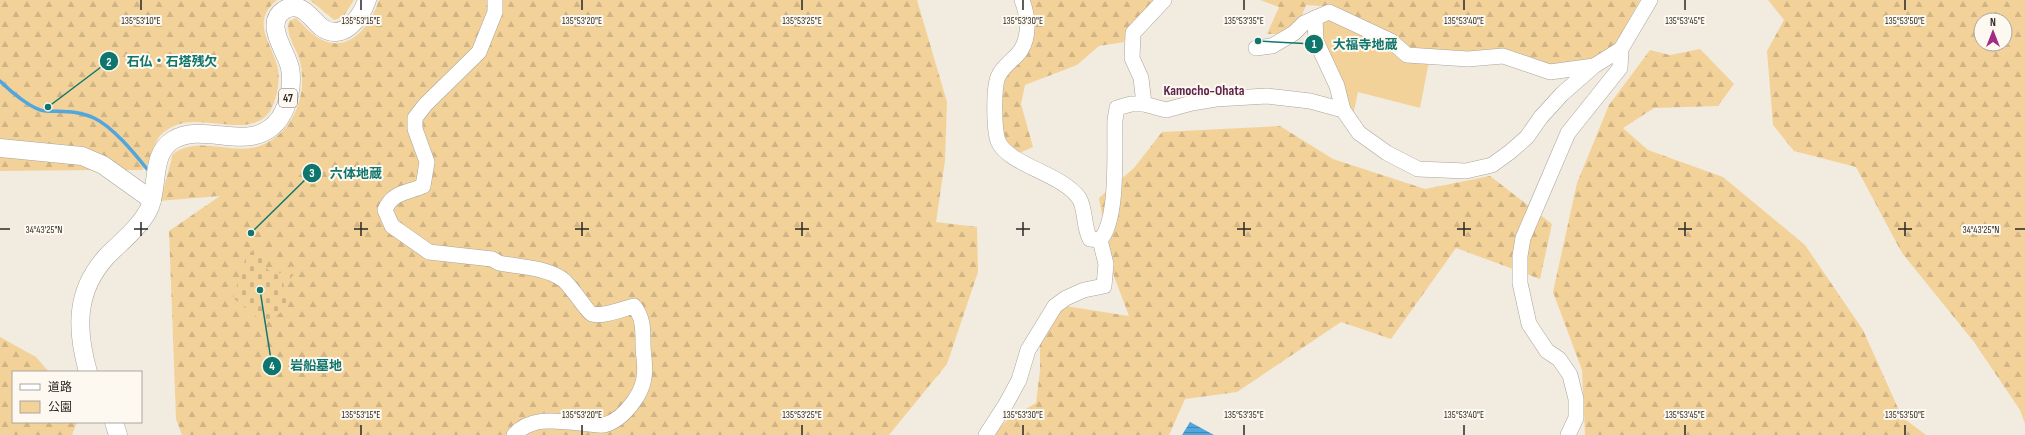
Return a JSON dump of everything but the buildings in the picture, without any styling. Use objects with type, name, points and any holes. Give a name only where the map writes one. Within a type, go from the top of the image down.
[{"type":"main road","name":"47","points":[[88,371],[82,351],[80,320],[83,297],[91,277],[107,257],[140,224],[152,200],[159,159],[164,147],[178,137],[190,134],[249,137],[267,130],[280,118],[287,103],[290,85],[288,60],[276,32],[277,18],[281,12],[289,8],[300,8],[326,30],[338,32],[352,26],[367,0]]},
{"type":"main road","points":[[0,148],[82,156],[103,165],[152,200]]},
{"type":"main road","points":[[114,423],[118,435]]},
{"type":"street","points":[[495,0],[495,12],[478,52],[425,105],[415,118],[415,130],[427,162],[423,186],[399,193],[392,198],[385,210],[388,218],[396,230],[429,252],[492,259],[499,263],[549,272],[563,280],[578,296],[586,310],[592,314],[634,306],[641,315],[644,324],[642,337],[645,371],[642,389],[628,410],[604,425],[542,420],[521,428],[514,435]]},
{"type":"street","points":[[1022,0],[1028,33],[1021,50],[998,75],[994,98],[998,140],[1005,151],[1063,183],[1079,199],[1086,231],[1090,239],[1100,240]]},
{"type":"street","points":[[1144,104],[1141,78],[1132,58],[1133,32],[1164,0]]},
{"type":"street","points":[[1315,18],[1316,41],[1337,86],[1343,110],[1359,133],[1387,153],[1418,170],[1466,171],[1492,165],[1527,137],[1551,105],[1594,66],[1621,49],[1650,0]]},
{"type":"street","points":[[1256,48],[1272,46],[1294,32],[1304,23],[1329,12],[1391,41],[1408,55],[1468,59],[1503,56],[1550,72],[1594,66]]},
{"type":"street","points":[[1568,435],[1576,418],[1576,399],[1570,376],[1559,359],[1547,351],[1529,324],[1520,283],[1520,256],[1523,238],[1568,133],[1620,68],[1621,49]]},
{"type":"street","points":[[1100,240],[1105,234],[1109,224],[1113,202],[1115,120],[1117,108],[1131,104],[1144,104],[1166,110],[1216,98],[1267,96],[1310,101],[1343,110]]},
{"type":"street","points":[[986,435],[1016,386],[1028,350],[1055,306],[1084,290],[1104,286],[1106,264],[1100,240]]},
{"type":"green space","points":[[0,0],[277,0],[269,9],[265,17],[264,25],[265,34],[279,74],[276,96],[270,111],[261,120],[250,124],[238,125],[196,122],[183,123],[172,127],[162,133],[155,145],[152,160],[142,170],[122,170],[0,141]]},
{"type":"green space","points":[[310,0],[354,0],[343,17],[334,20]]},
{"type":"green space","points":[[379,0],[917,0],[947,102],[945,161],[936,222],[977,227],[978,272],[947,364],[889,435],[182,435],[176,419],[169,231],[220,196],[158,201],[164,187],[173,154],[183,148],[194,146],[240,149],[251,148],[262,145],[273,139],[283,131],[297,109],[302,84],[302,71],[299,58],[289,35],[289,21],[296,18],[318,38],[332,43],[342,43],[351,39],[365,27]]},
{"type":"green space","points":[[1026,0],[1155,0],[1132,24],[1124,42],[1099,46],[1077,65],[1025,85],[1021,104],[1033,147],[1017,154],[1005,145],[999,89],[1007,70],[1028,47]]},
{"type":"green space","points":[[1260,0],[1640,0],[1615,45],[1591,60],[1561,65],[1541,64],[1469,52],[1411,51],[1335,7],[1306,5],[1301,18],[1281,34],[1267,34],[1279,7]]},
{"type":"green space","points":[[1768,0],[2025,0],[2025,424],[2020,410],[1974,342],[1902,253],[1856,167],[1794,151],[1773,125],[1767,51],[1784,20]]},
{"type":"green space","points":[[1325,15],[1429,61],[1420,108],[1358,92],[1352,120],[1330,70],[1317,22]]},
{"type":"green space","points":[[1700,49],[1734,84],[1718,106],[1654,108],[1623,128],[1648,150],[1723,177],[1805,245],[1863,330],[1902,417],[1926,435],[1585,435],[1582,370],[1553,292],[1577,183],[1609,105],[1650,50],[1670,55]]},
{"type":"green space","points":[[1280,126],[1333,159],[1425,189],[1490,176],[1552,224],[1540,279],[1456,248],[1391,339],[1341,322],[1237,392],[1185,399],[1169,435],[992,435],[1007,420],[1036,403],[1040,370],[1040,336],[1059,305],[1129,316],[1112,271],[1099,198],[1134,168],[1162,132]]},
{"type":"green space","points":[[0,156],[80,164],[96,170],[0,171]]},
{"type":"green space","points":[[254,249],[260,251],[267,269],[274,274],[287,272],[291,266],[298,270],[288,281],[283,282],[288,306],[273,319],[258,318],[233,298],[246,257]]},
{"type":"green space","points":[[0,337],[36,357],[48,371],[12,371],[12,423],[77,423],[72,435],[0,435]]},
{"type":"water","points":[[1190,422],[1214,435],[1182,435]]},
{"type":"waterway","points":[[0,81],[35,108],[46,111],[70,112],[88,115],[101,122],[123,141],[147,169]]},
{"type":"place","name":"大福寺地蔵","points":[[1258,41]]},
{"type":"place","name":"石仏・石塔残欠","points":[[48,107]]},
{"type":"place","name":"六体地蔵","points":[[251,233]]},
{"type":"place","name":"岩船墓地","points":[[260,290]]},
{"type":"district","name":"Kamocho-Ohata","points":[[1204,90]]}]
